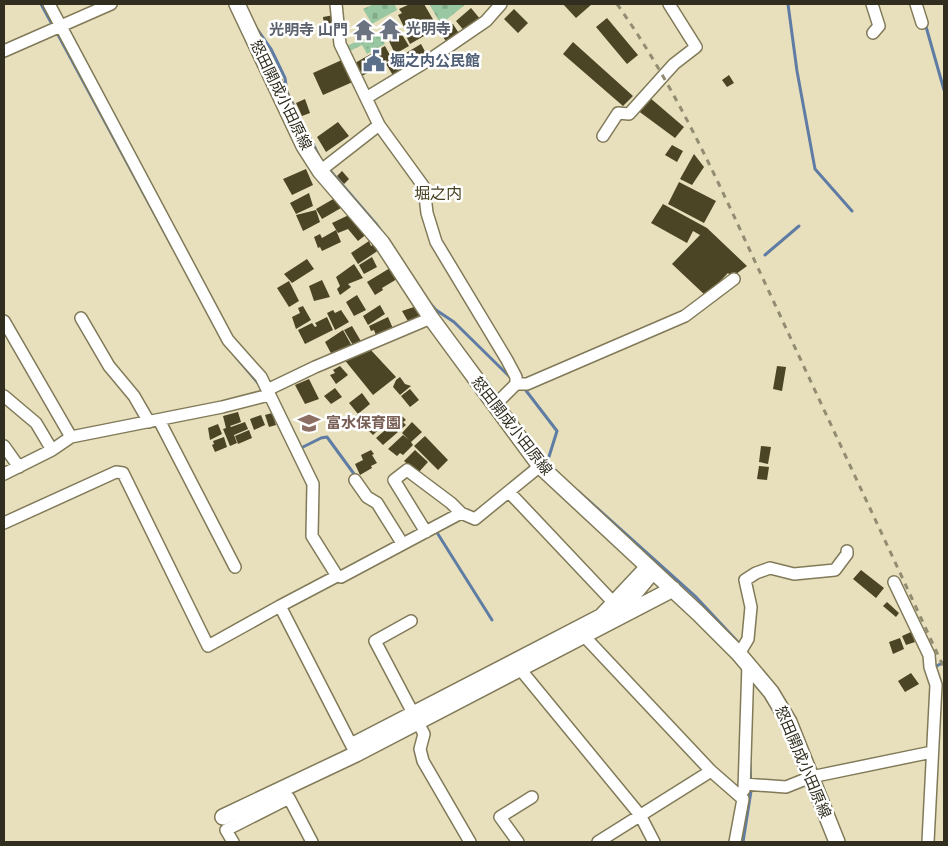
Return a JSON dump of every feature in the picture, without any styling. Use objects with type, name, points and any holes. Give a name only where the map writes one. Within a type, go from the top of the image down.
[{"type":"main road","name":"怒田開成小田原線","points":[[237,4],[304,146],[324,168],[382,243],[431,318],[540,466],[673,589],[743,659],[758,677],[783,712],[837,842]]},
{"type":"main road","points":[[610,623],[650,568]]},
{"type":"main road","points":[[223,817],[415,717],[520,669],[673,589]]},
{"type":"street","points":[[49,4],[57,27],[228,340],[261,377],[313,484],[312,536],[337,576]]},
{"type":"street","points":[[4,51],[111,4]]},
{"type":"street","points":[[336,4],[340,44],[379,125],[424,187],[427,212],[436,242],[516,377],[516,384],[495,405]]},
{"type":"street","points":[[366,98],[432,58],[486,20],[501,4]]},
{"type":"street","points":[[603,136],[618,113],[629,114],[674,64],[696,47],[669,4]]},
{"type":"street","points":[[872,4],[878,26],[873,33]]},
{"type":"street","points":[[916,4],[922,24]]},
{"type":"street","points":[[324,168],[379,125]]},
{"type":"street","points":[[516,384],[527,384],[685,316],[734,279]]},
{"type":"street","points":[[81,318],[109,366],[154,421],[235,567]]},
{"type":"street","points":[[4,474],[52,450],[71,437],[154,421],[268,393],[315,367],[431,318]]},
{"type":"street","points":[[4,321],[71,437]]},
{"type":"street","points":[[4,396],[36,423],[52,450]]},
{"type":"street","points":[[4,446],[19,467]]},
{"type":"street","points":[[426,532],[394,480],[407,470],[451,503],[460,513],[475,519],[540,466]]},
{"type":"street","points":[[4,523],[116,472],[123,473],[208,646],[280,606],[337,576],[341,577],[460,513]]},
{"type":"street","points":[[354,480],[367,497],[377,503],[402,543]]},
{"type":"street","points":[[509,492],[612,602]]},
{"type":"street","points":[[735,842],[743,799],[743,659],[748,639],[751,607],[745,580],[756,573],[770,568],[794,574],[835,570],[847,554],[847,551]]},
{"type":"street","points":[[415,717],[600,615],[650,568]]},
{"type":"street","points":[[894,582],[928,655],[936,684],[928,842]]},
{"type":"street","points":[[280,606],[354,749]]},
{"type":"street","points":[[410,621],[375,640],[424,734],[420,749],[423,760],[470,842]]},
{"type":"street","points":[[584,636],[711,771],[743,799]]},
{"type":"street","points":[[520,669],[640,815],[654,842]]},
{"type":"street","points":[[744,784],[786,787],[811,777],[932,752]]},
{"type":"street","points":[[598,842],[711,771]]},
{"type":"street","points":[[518,842],[500,817],[532,797]]},
{"type":"street","points":[[233,842],[226,830],[289,798],[312,842]]},
{"type":"green space","points":[[374,4],[398,4],[395,5],[397,10],[372,24],[363,9]]},
{"type":"green space","points":[[429,4],[466,4],[441,24]]},
{"type":"green space","points":[[379,33],[385,44],[367,54],[362,45],[348,52],[346,46]]},
{"type":"building","name":"光明寺","points":[[410,4],[424,4],[438,28],[410,44],[406,36],[411,33],[409,30],[406,31],[398,15],[402,13],[399,9]]},
{"type":"building","points":[[563,4],[592,4],[576,18]]},
{"type":"building","points":[[471,8],[481,20],[466,33],[456,21]]},
{"type":"building","points":[[514,9],[528,23],[518,33],[504,19]]},
{"type":"building","points":[[334,15],[336,34],[325,35],[323,17]]},
{"type":"building","points":[[607,18],[638,55],[627,64],[596,27]]},
{"type":"building","name":"光明寺 山門","points":[[365,23],[370,34],[364,37],[359,25]]},
{"type":"building","points":[[453,24],[460,35],[447,43],[440,32]]},
{"type":"building","name":"光明寺","points":[[401,33],[409,46],[395,54],[389,41]]},
{"type":"building","points":[[573,42],[633,96],[623,106],[563,54]]},
{"type":"building","points":[[421,44],[428,57],[413,65],[406,53]]},
{"type":"building","name":"堀之内公民館","points":[[385,46],[392,59],[362,76],[355,63]]},
{"type":"building","points":[[403,54],[411,67],[394,77],[386,64]]},
{"type":"building","points":[[344,59],[355,81],[323,95],[313,73]]},
{"type":"building","points":[[729,75],[734,83],[727,87],[722,80]]},
{"type":"building","points":[[649,97],[684,127],[675,138],[637,110]]},
{"type":"building","points":[[305,99],[310,113],[302,116],[296,103]]},
{"type":"building","points":[[338,122],[349,136],[326,152],[317,137]]},
{"type":"building","points":[[672,145],[683,151],[677,162],[665,155]]},
{"type":"building","points":[[694,154],[704,167],[692,185],[680,179]]},
{"type":"building","points":[[306,169],[313,185],[292,195],[283,179]]},
{"type":"building","points":[[342,171],[349,179],[344,184],[337,176]]},
{"type":"building","points":[[679,182],[716,201],[704,223],[668,204]]},
{"type":"building","points":[[309,193],[313,206],[296,214],[290,203]]},
{"type":"building","points":[[335,198],[341,208],[322,219],[316,209]]},
{"type":"building","points":[[663,204],[707,228],[747,266],[732,277],[728,273],[706,296],[672,264],[700,235],[693,231],[687,243],[651,223]]},
{"type":"building","points":[[316,210],[320,222],[303,231],[296,215]]},
{"type":"building","points":[[351,214],[368,233],[358,241],[348,229],[338,233],[332,223]]},
{"type":"building","points":[[336,230],[341,242],[322,251],[320,247],[318,248],[314,237],[320,234],[322,238]]},
{"type":"building","points":[[369,241],[371,246],[375,243],[379,250],[358,264],[351,253]]},
{"type":"building","points":[[372,257],[377,267],[364,274],[359,265]]},
{"type":"building","points":[[307,259],[314,269],[292,283],[284,274]]},
{"type":"building","points":[[354,264],[363,278],[348,284],[351,287],[340,295],[337,289],[340,286],[336,277]]},
{"type":"building","points":[[390,268],[397,279],[382,288],[383,290],[375,295],[367,282]]},
{"type":"building","points":[[322,280],[330,297],[314,301],[309,286]]},
{"type":"building","points":[[289,281],[299,301],[289,307],[277,288]]},
{"type":"building","points":[[357,295],[366,310],[354,316],[346,302]]},
{"type":"building","points":[[380,305],[385,314],[368,325],[363,316]]},
{"type":"building","points":[[303,306],[311,320],[296,329],[292,317],[300,313],[298,308]]},
{"type":"building","points":[[417,306],[422,316],[409,323],[402,311]]},
{"type":"building","points":[[333,310],[335,313],[341,310],[349,322],[335,330],[327,313]]},
{"type":"building","points":[[327,317],[333,330],[305,344],[298,330],[312,323],[315,327],[317,326],[315,323]]},
{"type":"building","points":[[388,317],[394,331],[377,338],[374,330],[371,331],[369,326]]},
{"type":"building","points":[[352,326],[362,343],[354,347],[344,330]]},
{"type":"building","points":[[343,330],[352,346],[333,357],[325,342]]},
{"type":"building","points":[[368,347],[396,377],[373,395],[343,358]]},
{"type":"building","points":[[340,366],[348,375],[336,384],[330,375],[335,373],[333,370]]},
{"type":"building","points":[[777,366],[786,367],[782,391],[773,389]]},
{"type":"building","points":[[400,377],[405,384],[411,386],[400,395],[393,387],[396,380]]},
{"type":"building","points":[[309,379],[319,399],[305,404],[295,385]]},
{"type":"building","points":[[335,388],[342,397],[331,404],[324,396]]},
{"type":"building","points":[[410,389],[419,400],[410,407],[401,396]]},
{"type":"building","points":[[362,393],[370,404],[358,414],[349,403]]},
{"type":"building","points":[[238,412],[241,422],[230,426],[245,422],[248,429],[234,435],[237,443],[230,446],[223,429],[226,428],[223,416]]},
{"type":"building","points":[[272,413],[276,425],[269,427],[265,415]]},
{"type":"building","points":[[400,414],[406,420],[403,422],[406,425],[399,431],[391,422]]},
{"type":"building","points":[[261,415],[265,425],[254,430],[250,419]]},
{"type":"building","points":[[376,416],[380,420],[383,416],[388,421],[373,435],[365,427]]},
{"type":"building","points":[[412,422],[422,432],[411,442],[413,445],[403,455],[400,453],[397,456],[388,449],[403,435],[409,440],[402,433]]},
{"type":"building","points":[[218,424],[222,434],[210,440],[208,428]]},
{"type":"building","points":[[391,425],[398,432],[383,445],[376,438]]},
{"type":"building","points":[[249,430],[252,438],[238,444],[235,436]]},
{"type":"building","points":[[425,436],[448,460],[438,470],[414,446]]},
{"type":"building","points":[[224,437],[227,447],[215,452],[212,445],[214,444],[213,441]]},
{"type":"building","points":[[761,446],[771,447],[768,464],[759,462]]},
{"type":"building","points":[[371,450],[377,463],[360,475],[355,464],[363,460],[361,455]]},
{"type":"building","points":[[415,450],[428,462],[418,473],[404,461]]},
{"type":"building","points":[[759,466],[769,467],[767,480],[757,479]]},
{"type":"building","points":[[861,570],[884,588],[876,598],[853,579]]},
{"type":"building","points":[[887,602],[899,613],[896,617],[883,606]]},
{"type":"building","points":[[911,632],[915,642],[906,645],[902,636]]},
{"type":"building","points":[[900,638],[904,649],[893,654],[889,642]]},
{"type":"building","points":[[911,673],[919,684],[905,692],[898,681]]},
{"type":"waterway","points":[[41,4],[53,26]]},
{"type":"waterway","points":[[788,4],[797,71],[815,169],[852,211]]},
{"type":"waterway","points":[[925,23],[944,90]]},
{"type":"waterway","points":[[255,26],[271,49],[285,78],[287,92],[318,154]]},
{"type":"waterway","points":[[56,31],[173,248]]},
{"type":"waterway","points":[[327,167],[377,225],[403,262]]},
{"type":"waterway","points":[[765,255],[799,226]]},
{"type":"waterway","points":[[428,301],[436,310],[454,322],[511,378]]},
{"type":"waterway","points":[[236,357],[258,383]]},
{"type":"waterway","points":[[524,388],[557,431],[547,463],[549,465]]},
{"type":"waterway","points":[[299,449],[327,437],[357,478]]},
{"type":"waterway","points":[[578,491],[695,596],[737,641]]},
{"type":"waterway","points":[[436,531],[492,620]]},
{"type":"waterway","points":[[933,668],[944,662]]},
{"type":"waterway","points":[[743,842],[751,791],[750,764]]},
{"type":"railway","points":[[617,4],[662,74],[701,147],[944,668]]},
{"type":"place","name":"光明寺","points":[[390,29]]},
{"type":"place","name":"光明寺 山門","points":[[364,30]]},
{"type":"place","name":"堀之内公民館","points":[[374,61]]},
{"type":"place","name":"富水保育園","points":[[309,423]]},
{"type":"district","name":"堀之内","points":[[438,193]]}]
